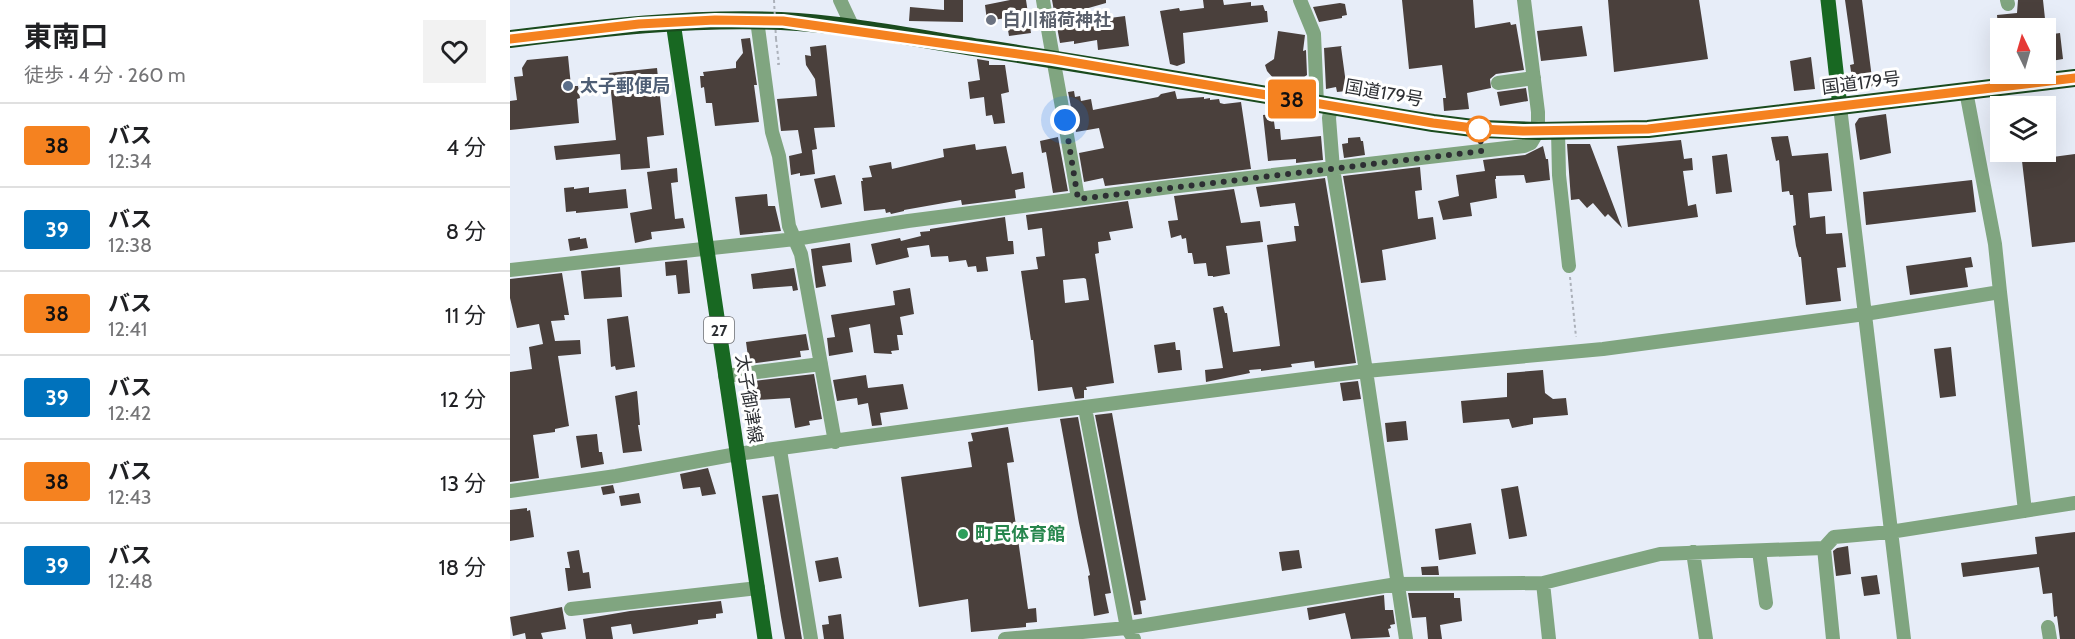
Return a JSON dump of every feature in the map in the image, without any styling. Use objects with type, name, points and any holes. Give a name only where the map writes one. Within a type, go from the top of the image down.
[{"type":"highway","name":"国道179号","points":[[510,39],[673,22],[783,21],[1053,59],[1481,129],[1538,131],[1648,129],[2075,78]]},
{"type":"main road","points":[[1828,0],[1840,107]]},
{"type":"main road","name":"太子御津線","points":[[673,22],[765,639]]},
{"type":"street","points":[[840,0],[854,30]]},
{"type":"street","points":[[1043,0],[1078,199]]},
{"type":"street","points":[[1300,0],[1314,34],[1324,105],[1329,118],[1333,169],[1406,639]]},
{"type":"street","points":[[510,270],[795,239],[908,221],[1078,199],[1524,146],[1532,143],[1538,131],[1538,112],[1524,0]]},
{"type":"street","points":[[757,20],[772,132],[779,156],[789,226],[801,254],[835,442]]},
{"type":"street","points":[[1498,83],[1534,78]]},
{"type":"street","points":[[1966,91],[1995,244],[2025,511]]},
{"type":"street","points":[[1840,107],[1904,639]]},
{"type":"street","points":[[1558,131],[1559,175],[1569,266]]},
{"type":"street","points":[[510,491],[616,476],[737,454],[1366,371],[1577,352],[1865,314],[2000,292]]},
{"type":"street","points":[[725,376],[820,364]]},
{"type":"street","points":[[1085,408],[1130,633]]},
{"type":"street","points":[[780,450],[811,639]]},
{"type":"street","points":[[1005,639],[1130,633],[1397,584],[1543,583],[1650,556],[1693,552],[1824,548],[1834,537],[1890,532],[2075,503]]},
{"type":"street","points":[[1824,548],[1833,639]]},
{"type":"street","points":[[1759,550],[1766,603]]},
{"type":"street","points":[[1693,552],[1706,639]]},
{"type":"street","points":[[1543,583],[1549,639]]},
{"type":"street","points":[[571,609],[758,588]]},
{"type":"path","points":[[774,0],[779,64],[774,64]]},
{"type":"path","points":[[1569,266],[1577,352]]},
{"type":"building","points":[[944,0],[963,0],[963,22],[909,21],[910,7],[944,10]]},
{"type":"building","points":[[1010,0],[1026,0],[1031,33],[1009,36],[1006,18],[987,21],[985,5]]},
{"type":"building","points":[[1052,0],[1106,0],[1106,3],[1064,15],[1065,24],[1125,16],[1129,46],[1098,50],[1097,40],[1074,44],[1074,41],[1060,43]]},
{"type":"building","points":[[1203,0],[1223,0],[1224,5],[1251,2],[1251,6],[1263,5],[1267,11],[1268,22],[1183,33],[1185,63],[1177,66],[1170,64],[1160,11],[1204,8]]},
{"type":"building","points":[[1402,0],[1473,0],[1475,28],[1510,22],[1511,25],[1516,24],[1524,70],[1496,74],[1490,79],[1491,88],[1467,93],[1469,109],[1444,111],[1443,98],[1446,98],[1442,65],[1409,69]]},
{"type":"building","points":[[1608,0],[1699,0],[1708,59],[1614,72]]},
{"type":"building","points":[[1845,0],[1862,0],[1873,86],[1866,87],[1852,78],[1850,65],[1854,64]]},
{"type":"building","points":[[2018,0],[2043,0],[2045,18],[1997,18],[1997,15],[2017,13]]},
{"type":"building","points":[[1345,4],[1347,15],[1319,22],[1313,7]]},
{"type":"building","points":[[1582,26],[1587,56],[1541,61],[1537,31]]},
{"type":"building","points":[[1278,31],[1305,35],[1303,51],[1306,50],[1307,75],[1300,80],[1281,82],[1275,80],[1267,71],[1265,65],[1274,59]]},
{"type":"building","points":[[2060,33],[2063,59],[2056,60],[2056,34]]},
{"type":"building","points":[[750,38],[757,85],[754,85],[759,122],[715,126],[712,103],[706,103],[700,76],[704,76],[703,72],[736,68],[736,62],[743,53],[741,39]]},
{"type":"building","points":[[826,45],[835,127],[814,128],[817,149],[812,150],[815,174],[791,175],[789,156],[802,153],[798,130],[781,131],[777,99],[817,96],[815,79],[806,65],[805,55],[811,56],[810,47]]},
{"type":"building","points":[[1342,46],[1347,91],[1337,92],[1336,87],[1326,89],[1324,48]]},
{"type":"building","points":[[568,56],[571,86],[578,86],[580,98],[577,99],[579,123],[510,130],[510,101],[517,100],[514,77],[523,76],[522,68],[527,60]]},
{"type":"building","points":[[1811,57],[1815,89],[1794,91],[1790,61]]},
{"type":"building","points":[[977,59],[989,61],[989,65],[1005,65],[1009,92],[1001,94],[1005,123],[994,124],[992,115],[986,116],[984,97],[970,99],[968,82],[980,80]]},
{"type":"building","points":[[657,68],[664,135],[647,137],[650,168],[621,170],[620,154],[556,160],[554,146],[616,140],[609,73]]},
{"type":"building","points":[[1526,88],[1528,101],[1500,106],[1497,92]]},
{"type":"building","points":[[1074,91],[1075,97],[1080,96],[1081,101],[1091,99],[1093,110],[1158,97],[1161,94],[1175,91],[1177,99],[1204,97],[1210,100],[1219,99],[1220,103],[1224,104],[1241,102],[1251,169],[1105,186],[1103,178],[1084,182],[1079,153],[1104,148],[1099,128],[1076,132],[1068,92]]},
{"type":"building","points":[[1273,114],[1275,129],[1280,129],[1281,140],[1321,136],[1323,160],[1296,163],[1296,159],[1268,161],[1263,115]]},
{"type":"building","points":[[1886,114],[1891,153],[1860,160],[1855,124],[1859,118]]},
{"type":"building","points":[[1788,136],[1792,156],[1828,153],[1832,191],[1808,193],[1810,218],[1825,216],[1826,234],[1842,233],[1846,267],[1837,268],[1841,301],[1806,305],[1801,257],[1799,257],[1796,246],[1793,226],[1796,225],[1793,195],[1790,195],[1789,191],[1782,192],[1779,160],[1776,161],[1771,137]]},
{"type":"building","points":[[1058,137],[1068,191],[1053,193],[1046,152],[1042,153],[1040,141]]},
{"type":"building","points":[[1360,137],[1363,141],[1365,155],[1344,158],[1342,144],[1348,143],[1348,138]]},
{"type":"building","points":[[1681,140],[1684,159],[1692,158],[1693,170],[1683,171],[1688,206],[1696,204],[1698,217],[1628,227],[1617,146]]},
{"type":"building","points":[[975,144],[976,150],[1006,146],[1012,174],[1023,172],[1025,188],[1015,190],[1016,198],[962,205],[961,200],[891,214],[886,213],[885,209],[864,211],[861,181],[863,181],[862,178],[872,177],[869,166],[891,162],[892,169],[944,157],[943,149]]},
{"type":"building","points":[[1567,144],[1590,144],[1622,228],[1608,214],[1605,217],[1593,203],[1587,208],[1579,199],[1571,200]]},
{"type":"building","points":[[1543,146],[1546,159],[1548,159],[1550,180],[1526,183],[1524,175],[1496,176],[1497,198],[1470,203],[1472,216],[1443,220],[1438,201],[1459,196],[1456,175],[1485,171],[1483,160],[1525,155]]},
{"type":"building","points":[[1727,154],[1732,192],[1716,194],[1712,156]]},
{"type":"building","points":[[2075,154],[2075,242],[2032,247],[2022,162],[2056,162],[2056,157]]},
{"type":"building","points":[[1420,167],[1422,190],[1415,191],[1418,219],[1433,217],[1436,239],[1382,250],[1386,280],[1361,283],[1343,176]]},
{"type":"building","points":[[677,168],[678,182],[671,183],[675,219],[683,218],[685,228],[651,232],[652,239],[635,243],[630,213],[652,209],[647,172]]},
{"type":"building","points":[[835,175],[842,204],[821,208],[814,179]]},
{"type":"building","points":[[1325,178],[1356,363],[1315,368],[1314,361],[1291,364],[1292,367],[1261,371],[1261,369],[1249,370],[1250,373],[1206,382],[1205,370],[1223,368],[1213,308],[1223,306],[1227,313],[1233,352],[1280,346],[1267,245],[1296,241],[1294,226],[1299,226],[1295,203],[1260,207],[1256,187]]},
{"type":"building","points":[[1972,180],[1976,212],[1866,225],[1863,192]]},
{"type":"building","points":[[574,187],[574,189],[589,187],[589,193],[626,189],[628,208],[566,212],[564,188]]},
{"type":"building","points":[[1234,189],[1241,223],[1260,221],[1263,242],[1226,246],[1230,274],[1208,276],[1206,263],[1194,264],[1192,253],[1188,253],[1186,238],[1182,239],[1181,235],[1171,238],[1168,221],[1178,220],[1174,196]]},
{"type":"building","points":[[767,194],[768,206],[775,206],[781,231],[740,235],[735,197]]},
{"type":"building","points":[[1128,201],[1133,228],[1109,232],[1111,240],[1098,242],[1099,253],[1095,254],[1114,383],[1086,387],[1084,398],[1075,399],[1072,387],[1038,391],[1033,340],[1031,340],[1021,271],[1038,269],[1036,257],[1045,256],[1042,228],[1028,230],[1026,215]],"holes":[[[1086,279],[1089,300],[1065,303],[1063,280]]]},
{"type":"building","points":[[1005,217],[1008,241],[1013,241],[1014,254],[986,257],[988,271],[977,272],[976,266],[968,267],[966,260],[949,262],[948,256],[931,257],[929,245],[907,248],[909,257],[876,265],[871,244],[921,236],[920,232],[930,231],[930,229]]},
{"type":"building","points":[[580,237],[580,239],[586,238],[588,248],[570,251],[568,239]]},
{"type":"building","points":[[850,243],[852,262],[822,266],[826,286],[816,288],[811,249]]},
{"type":"building","points":[[1971,257],[1973,267],[1965,268],[1968,287],[1910,295],[1906,266]]},
{"type":"building","points":[[687,260],[690,293],[678,294],[676,275],[666,276],[665,262]]},
{"type":"building","points":[[620,267],[622,297],[584,299],[581,271]]},
{"type":"building","points":[[794,268],[798,290],[793,291],[792,286],[753,289],[751,274]]},
{"type":"building","points":[[562,273],[569,315],[564,315],[565,320],[551,321],[555,341],[580,340],[581,354],[558,356],[569,426],[555,429],[555,432],[533,435],[539,478],[510,482],[510,372],[532,369],[529,347],[543,344],[539,324],[517,328],[510,298],[510,279]]},
{"type":"building","points":[[910,288],[914,314],[900,317],[903,335],[897,335],[899,350],[891,351],[892,354],[874,353],[870,324],[849,328],[853,352],[829,356],[827,338],[835,337],[831,315],[895,305],[893,291]]},
{"type":"building","points":[[628,316],[635,367],[616,370],[615,366],[611,367],[607,319]]},
{"type":"building","points":[[806,334],[809,350],[800,351],[801,357],[749,364],[746,342]]},
{"type":"building","points":[[1175,342],[1176,350],[1180,350],[1182,370],[1158,373],[1154,345]]},
{"type":"building","points":[[1951,347],[1956,396],[1940,398],[1934,349]]},
{"type":"building","points":[[1543,370],[1545,393],[1553,399],[1566,398],[1568,415],[1533,418],[1533,424],[1512,428],[1509,419],[1463,423],[1461,401],[1507,397],[1507,373]]},
{"type":"building","points":[[814,374],[822,419],[809,421],[810,425],[795,428],[790,398],[757,400],[754,381]]},
{"type":"building","points":[[866,375],[868,388],[903,384],[908,409],[880,413],[882,425],[872,426],[868,403],[858,405],[857,398],[837,401],[833,380]]},
{"type":"building","points":[[1358,381],[1361,399],[1343,401],[1340,383]]},
{"type":"building","points":[[637,391],[640,425],[638,425],[642,451],[623,453],[615,396]]},
{"type":"building","points":[[1112,413],[1146,600],[1140,601],[1142,614],[1134,615],[1095,415]]},
{"type":"building","points":[[1078,417],[1111,593],[1105,594],[1109,613],[1094,616],[1088,576],[1090,575],[1060,419]]},
{"type":"building","points":[[1406,421],[1408,440],[1387,442],[1385,423]]},
{"type":"building","name":"町民体育館","points":[[1008,427],[1014,462],[1007,463],[1028,609],[1036,608],[1037,622],[1026,623],[1026,627],[971,632],[968,599],[919,607],[901,477],[972,467],[968,442],[973,441],[971,433]]},
{"type":"building","points":[[597,434],[599,452],[602,452],[604,464],[581,468],[576,436]]},
{"type":"building","points":[[708,468],[716,494],[702,496],[700,487],[683,489],[680,474]]},
{"type":"building","points":[[613,485],[615,493],[603,495],[601,487]]},
{"type":"building","points":[[1518,486],[1527,536],[1509,539],[1501,489]]},
{"type":"building","points":[[639,493],[641,503],[621,506],[619,496]]},
{"type":"building","points":[[778,494],[802,639],[785,639],[781,617],[762,496]]},
{"type":"building","points":[[527,508],[527,511],[530,510],[534,537],[510,541],[510,510]]},
{"type":"building","points":[[1471,523],[1476,554],[1439,560],[1435,529]]},
{"type":"building","points":[[2075,532],[2075,639],[2060,639],[2057,616],[2054,617],[2052,593],[2043,594],[2039,567],[1963,577],[1961,563],[2037,554],[2035,537]]},
{"type":"building","points":[[1848,546],[1851,574],[1836,576],[1833,551]]},
{"type":"building","points":[[579,550],[583,573],[589,572],[591,588],[568,591],[565,568],[570,568],[567,552]]},
{"type":"building","points":[[1299,550],[1302,568],[1282,571],[1279,552]]},
{"type":"building","points":[[838,557],[842,578],[819,582],[815,561]]},
{"type":"building","points":[[1438,566],[1439,575],[1422,575],[1421,567]]},
{"type":"building","points":[[1877,575],[1880,594],[1864,596],[1861,577]]},
{"type":"building","points":[[1408,593],[1454,593],[1454,598],[1460,598],[1462,621],[1440,625],[1442,639],[1428,639],[1426,617],[1412,618]]},
{"type":"building","points":[[1384,595],[1385,610],[1393,610],[1395,624],[1390,625],[1391,628],[1388,629],[1390,637],[1351,639],[1345,613],[1309,620],[1307,608]]},
{"type":"building","points":[[721,601],[723,613],[716,614],[716,618],[698,620],[698,624],[633,634],[631,624],[611,627],[613,639],[586,639],[583,619],[630,611]]},
{"type":"building","points":[[562,607],[566,629],[541,633],[543,639],[526,639],[525,633],[513,636],[510,617]]},
{"type":"building","points":[[841,614],[844,639],[824,639],[822,625],[829,624],[828,616]]},
{"type":"bus line","name":"38","points":[[510,39],[639,24],[715,20],[783,21],[1053,59],[1433,123],[1523,131],[1648,129],[2075,78]]},
{"type":"place","name":"白川稲荷神社","points":[[991,20]]},
{"type":"place","name":"太子郵便局","points":[[568,86]]},
{"type":"place","name":"町民体育館","points":[[963,534]]},
{"type":"route","points":[[1065,120],[1078,199],[1170,186],[1482,151],[1479,129]]}]
